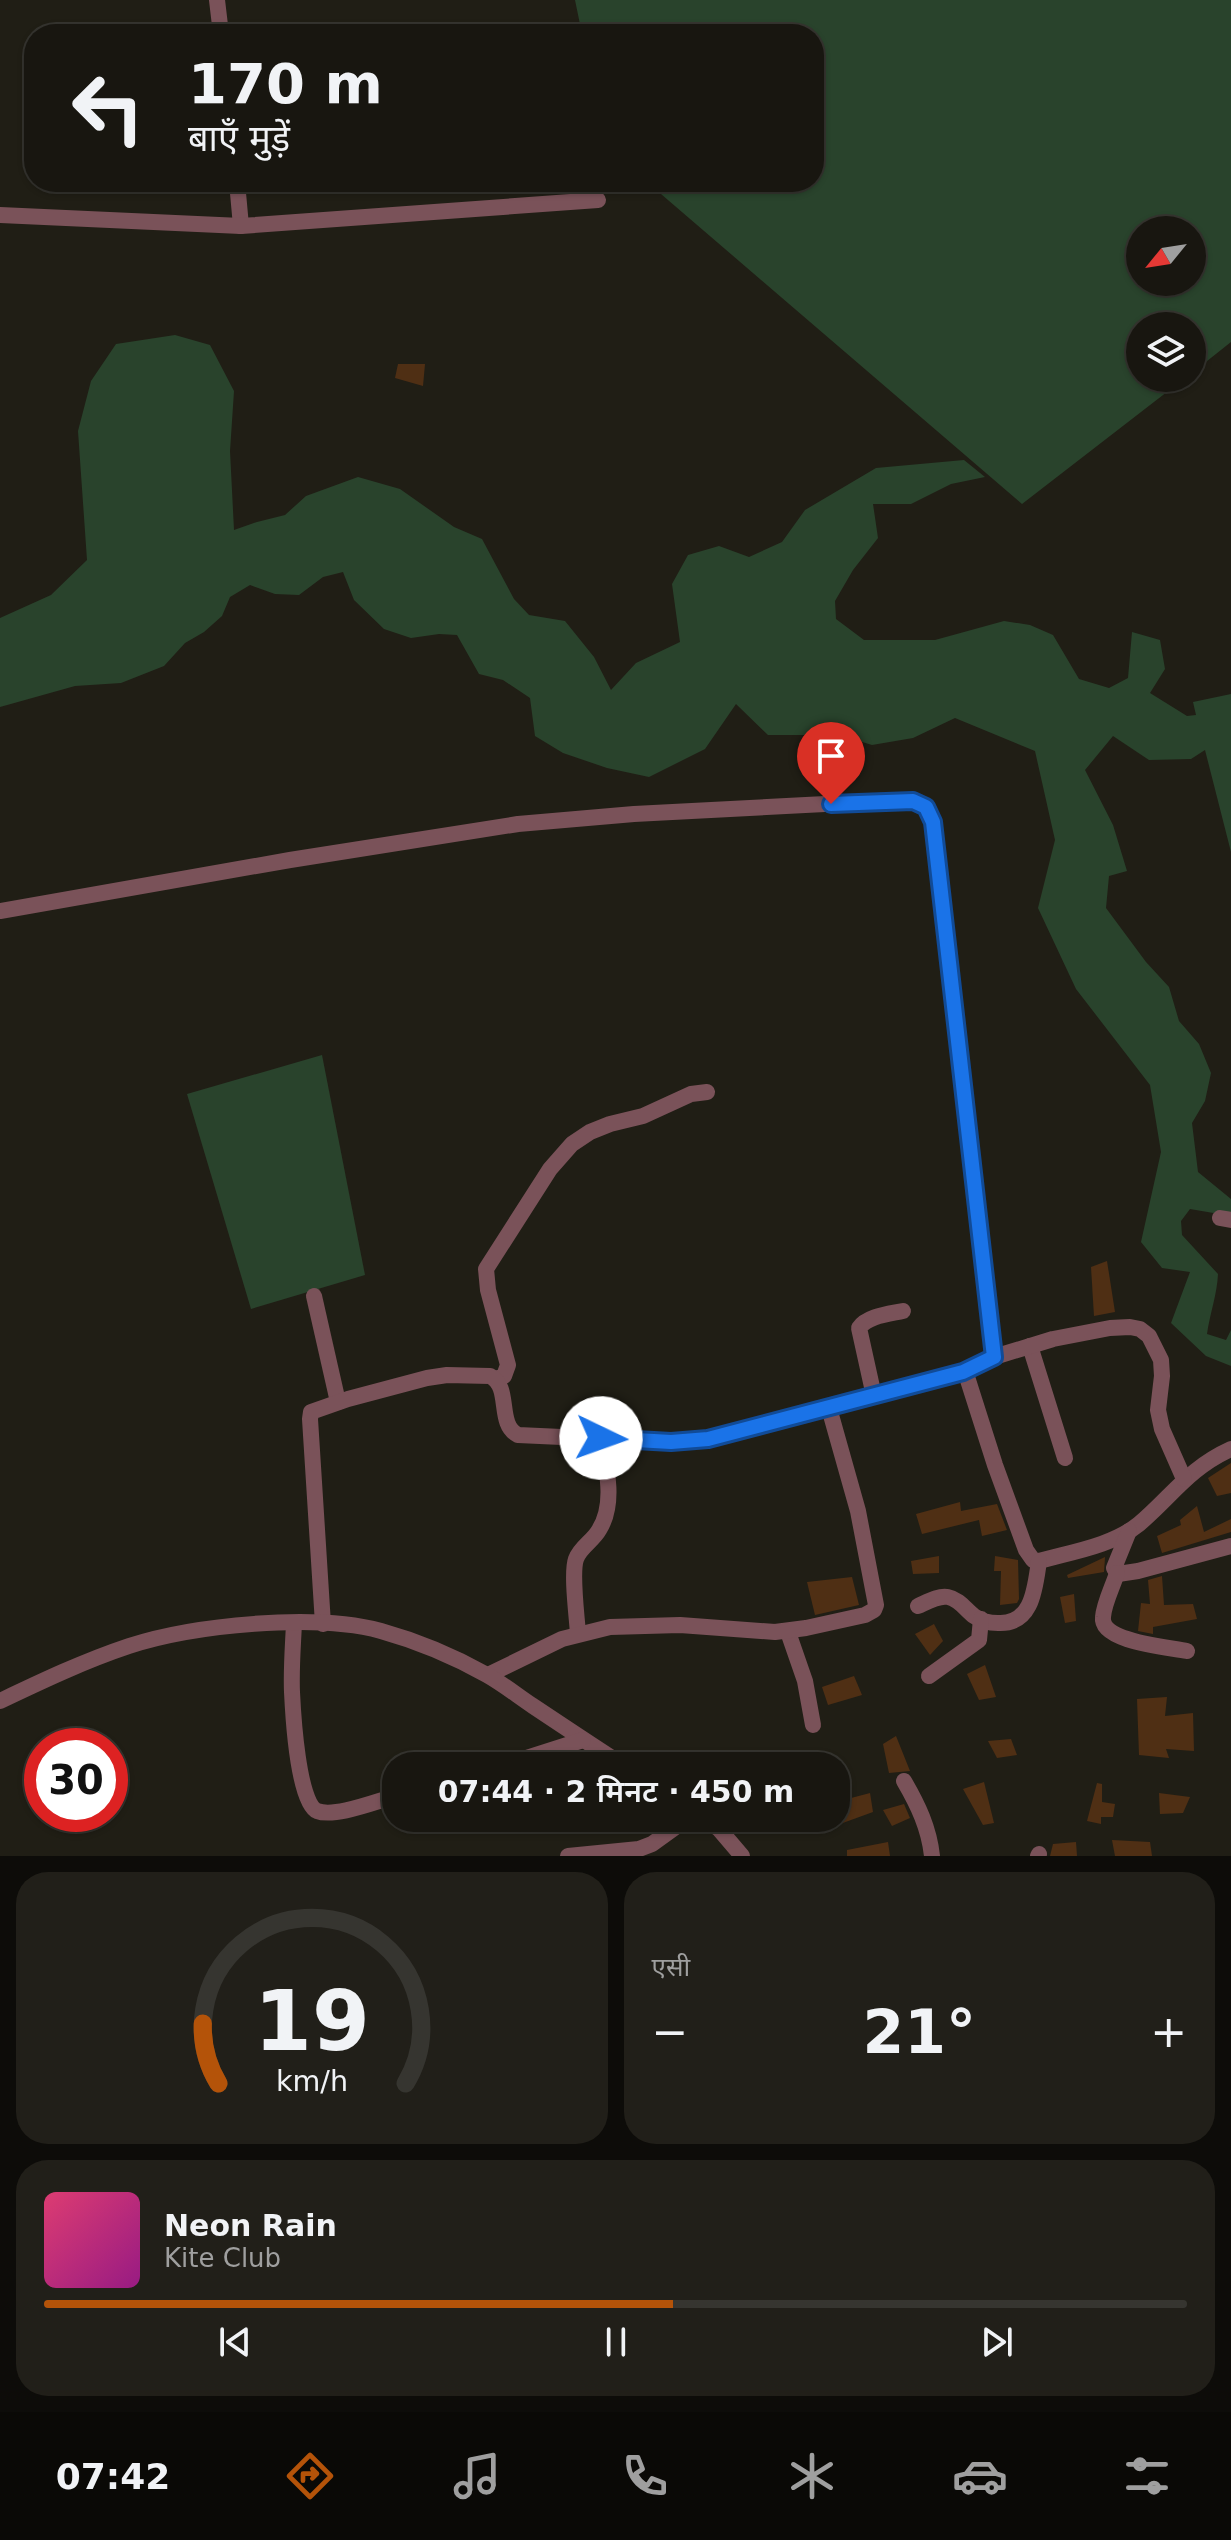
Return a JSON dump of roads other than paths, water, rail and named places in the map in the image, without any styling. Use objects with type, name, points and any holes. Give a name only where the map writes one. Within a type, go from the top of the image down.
[{"type":"street","points":[[217,0],[220,24]]},
{"type":"street","points":[[238,192],[241,226]]},
{"type":"street","points":[[0,215],[241,226],[598,200]]},
{"type":"street","points":[[0,911],[518,824],[634,814],[883,801],[920,802],[933,822],[994,1357]]},
{"type":"street","points":[[323,1624],[311,1412],[427,1378],[447,1375],[490,1376],[496,1379],[504,1376],[508,1365],[488,1290],[486,1269],[550,1169],[572,1144],[590,1132],[643,1116],[677,1098],[707,1092]]},
{"type":"street","points":[[314,1296],[338,1402]]},
{"type":"street","points":[[874,1396],[859,1328],[867,1320],[903,1311]]},
{"type":"street","points":[[496,1379],[511,1431],[518,1435],[692,1442],[963,1372],[994,1357],[1030,1346],[1110,1328],[1130,1327],[1140,1329],[1149,1336],[1161,1360],[1158,1410],[1162,1429],[1184,1479]]},
{"type":"street","points":[[1030,1346],[1065,1458]]},
{"type":"street","points":[[963,1372],[1026,1550],[1033,1560],[1039,1561],[1098,1544],[1129,1531],[1184,1479],[1210,1459],[1231,1449]]},
{"type":"street","points":[[488,1675],[578,1634],[636,1625],[788,1632],[865,1615],[874,1610],[876,1605],[858,1511],[829,1408]]},
{"type":"street","points":[[578,1634],[574,1564],[582,1549],[601,1528],[608,1494],[601,1438]]},
{"type":"street","points":[[1129,1531],[1114,1568],[1117,1573],[1103,1616],[1104,1625],[1120,1638],[1187,1651]]},
{"type":"street","points":[[1117,1573],[1138,1571],[1231,1546]]},
{"type":"street","points":[[918,1606],[947,1597],[981,1619],[1002,1624],[1014,1621],[1028,1608],[1034,1593],[1039,1561]]},
{"type":"street","points":[[929,1676],[979,1640],[981,1619]]},
{"type":"street","points":[[294,1623],[292,1691],[304,1791],[311,1807],[319,1812],[341,1811],[382,1800]]},
{"type":"street","points":[[0,1701],[130,1646],[172,1635],[233,1626],[323,1624],[378,1630],[488,1675],[602,1752]]},
{"type":"street","points":[[788,1632],[805,1681],[813,1725]]},
{"type":"street","points":[[545,1752],[583,1740]]},
{"type":"street","points":[[904,1781],[930,1837],[932,1856]]},
{"type":"street","points":[[568,1856],[639,1849],[669,1832]]},
{"type":"street","points":[[722,1832],[742,1856]]}]
